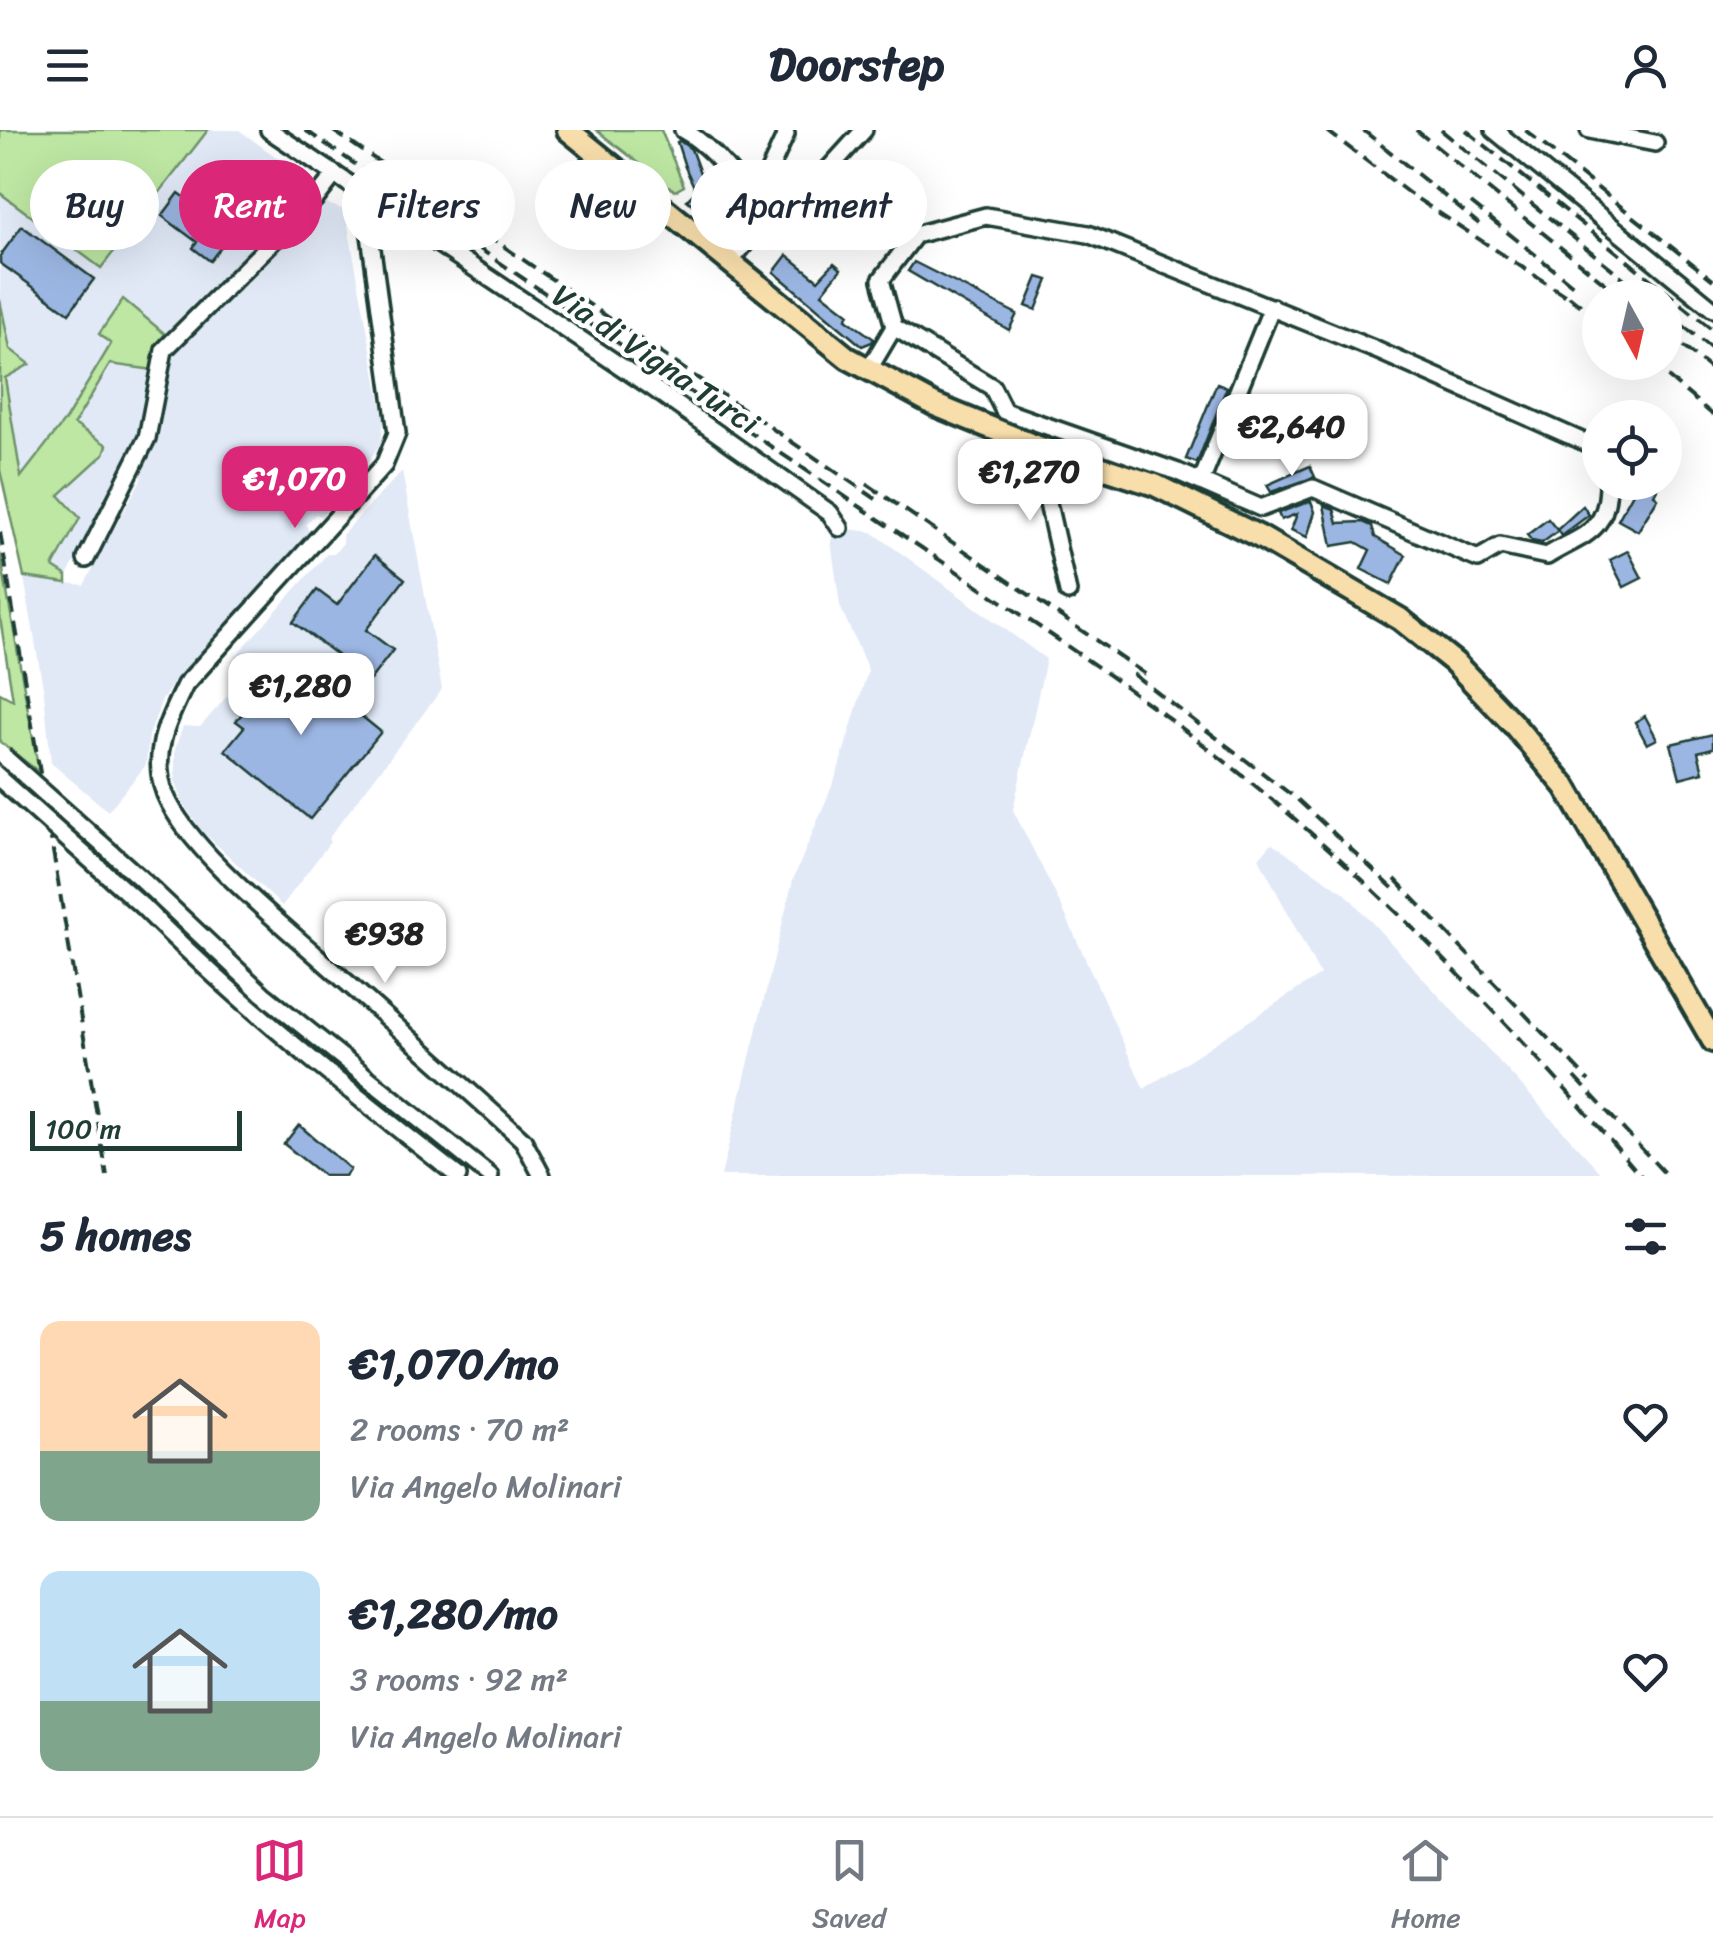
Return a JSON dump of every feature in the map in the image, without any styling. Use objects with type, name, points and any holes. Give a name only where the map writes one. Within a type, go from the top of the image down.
[{"type":"main road","points":[[568,130],[848,358],[934,405],[1035,446],[1155,485],[1260,537],[1400,619],[1454,662],[1566,787],[1713,1041]]},
{"type":"street","name":"Via di Vigna Turci","points":[[269,130],[342,179]]},
{"type":"street","points":[[683,130],[696,137],[719,160]]},
{"type":"street","points":[[774,160],[786,134],[784,130]]},
{"type":"street","points":[[837,160],[864,130]]},
{"type":"street","points":[[1494,130],[1713,309]]},
{"type":"street","points":[[1589,130],[1656,143]]},
{"type":"street","points":[[86,559],[147,438],[164,350],[317,198],[335,174]]},
{"type":"street","points":[[1582,441],[1376,350],[1088,234],[986,216],[915,235],[881,280],[894,327],[992,387],[1004,411],[1201,482],[1261,508],[1314,488],[1478,559],[1500,546],[1547,556],[1596,527],[1608,508],[1608,500]]},
{"type":"street","points":[[372,250],[397,433],[384,465],[185,685],[164,728],[158,762],[166,794],[184,826],[242,889],[524,1140],[542,1176]]},
{"type":"street","name":"Via di Vigna Turci","points":[[447,250],[830,513],[840,528]]},
{"type":"street","points":[[729,264],[740,250]]},
{"type":"street","points":[[1201,482],[1272,308]]},
{"type":"street","points":[[869,370],[894,327]]},
{"type":"street","points":[[1035,446],[1068,592]]},
{"type":"street","points":[[2,755],[263,994],[490,1176]]},
{"type":"street","points":[[0,780],[142,906],[229,992],[458,1176]]},
{"type":"shaded area","points":[[208,130],[239,130],[280,160],[185,160]]},
{"type":"shaded area","points":[[179,167],[179,250],[250,250],[165,334],[123,300],[111,343],[66,419],[21,478],[5,378],[10,349],[0,300],[0,193],[30,215],[30,250],[77,250],[101,268],[115,250],[159,250],[159,193]]},
{"type":"shaded area","points":[[325,203],[342,209],[342,250],[352,250],[384,419],[381,442],[363,470],[321,516],[316,514],[306,524],[309,532],[173,683],[161,702],[149,736],[146,765],[108,811],[51,763],[44,693],[24,578],[84,585],[140,481],[158,428],[175,352],[278,250],[322,250]]},
{"type":"shaded area","points":[[110,363],[154,370],[144,432],[67,576],[53,568],[80,518],[59,495],[104,454],[74,424]]},
{"type":"shaded area","points":[[402,471],[442,689],[282,906],[201,830],[184,805],[175,780],[175,749],[183,726],[200,727],[237,685],[232,660],[327,554],[334,554],[343,543],[342,535]]},
{"type":"shaded area","points":[[840,528],[872,532],[1046,659],[1013,810],[1061,905],[1144,1089],[1320,975],[1259,858],[1272,843],[1345,893],[1604,1176],[721,1176],[793,880],[837,774],[868,670],[840,606],[831,541]]},
{"type":"green space","points":[[0,130],[208,130],[185,160],[179,160],[179,167],[159,193],[159,160],[30,160],[30,215],[0,193]]},
{"type":"green space","points":[[596,130],[661,130],[684,186],[675,191],[671,188],[671,160],[635,160]]},
{"type":"green space","points":[[77,250],[115,250],[101,268]]},
{"type":"green space","points":[[123,299],[165,334],[156,345],[154,370],[110,364],[74,424],[107,445],[104,454],[59,495],[80,518],[53,567],[67,576],[67,583],[24,577],[0,470],[0,300],[10,349],[30,364],[5,378],[21,477],[66,419],[111,344],[99,334]]},
{"type":"green space","points":[[0,553],[39,772],[0,742],[0,693],[13,700],[0,618]]},
{"type":"building","points":[[677,142],[691,149],[695,160],[691,160],[691,180],[685,167]]},
{"type":"building","points":[[179,193],[179,229],[162,216]]},
{"type":"building","points":[[22,226],[30,232],[30,250],[55,250],[94,279],[69,313],[0,263],[0,256]]},
{"type":"building","points":[[196,250],[219,250],[210,261]]},
{"type":"building","points":[[787,255],[818,280],[834,263],[841,269],[822,293],[849,314],[846,319],[874,339],[872,342],[862,346],[774,272]]},
{"type":"building","points":[[914,262],[1017,314],[1009,330],[908,271]]},
{"type":"building","points":[[1038,277],[1048,280],[1036,310],[1026,306]]},
{"type":"building","points":[[1217,383],[1227,387],[1197,463],[1186,459]]},
{"type":"building","points":[[1310,466],[1315,477],[1271,492],[1267,485]]},
{"type":"building","points":[[1629,500],[1657,500],[1638,531],[1618,520]]},
{"type":"building","points":[[1311,501],[1315,512],[1307,537],[1291,530],[1297,514],[1281,520],[1278,513]]},
{"type":"building","points":[[1324,505],[1334,509],[1338,523],[1363,522],[1372,526],[1375,537],[1406,555],[1391,584],[1361,569],[1370,550],[1356,542],[1332,546]]},
{"type":"building","points":[[1583,506],[1589,515],[1561,536],[1558,531],[1542,543],[1527,535],[1548,519],[1557,530]]},
{"type":"building","points":[[1628,551],[1642,578],[1624,587],[1610,560]]},
{"type":"building","points":[[375,555],[405,579],[366,630],[393,650],[370,680],[293,622],[317,590],[337,605]]},
{"type":"building","points":[[289,657],[381,732],[310,819],[225,750],[244,727],[236,721]]},
{"type":"building","points":[[1645,716],[1657,739],[1647,744],[1635,722]]},
{"type":"building","points":[[1713,734],[1713,748],[1698,752],[1703,772],[1680,778],[1671,744]]},
{"type":"building","points":[[299,1125],[350,1169],[345,1176],[324,1176],[284,1144]]},
{"type":"railway","points":[[305,130],[1085,659],[1245,777],[1343,861],[1432,947],[1641,1176]]},
{"type":"railway","points":[[332,130],[876,499]]},
{"type":"railway","points":[[1326,130],[1410,194],[1580,305]]},
{"type":"railway","points":[[1363,130],[1479,224]]},
{"type":"railway","points":[[1416,130],[1601,280]]},
{"type":"railway","points":[[1441,130],[1626,280]]},
{"type":"railway","points":[[1466,130],[1713,330]]},
{"type":"railway","points":[[1525,130],[1713,280]]},
{"type":"railway","points":[[1471,203],[1573,285]]},
{"type":"railway","points":[[1569,296],[1582,306]]},
{"type":"railway","points":[[1682,325],[1713,350]]},
{"type":"railway","points":[[1682,346],[1713,371]]},
{"type":"railway","points":[[1671,380],[1713,415]]},
{"type":"railway","points":[[867,484],[1148,676]]},
{"type":"railway","points":[[0,532],[107,1176]]},
{"type":"railway","points":[[1133,674],[1298,800],[1398,893]]},
{"type":"railway","points":[[1395,879],[1589,1081]]},
{"type":"railway","points":[[1575,1077],[1667,1176]]}]
